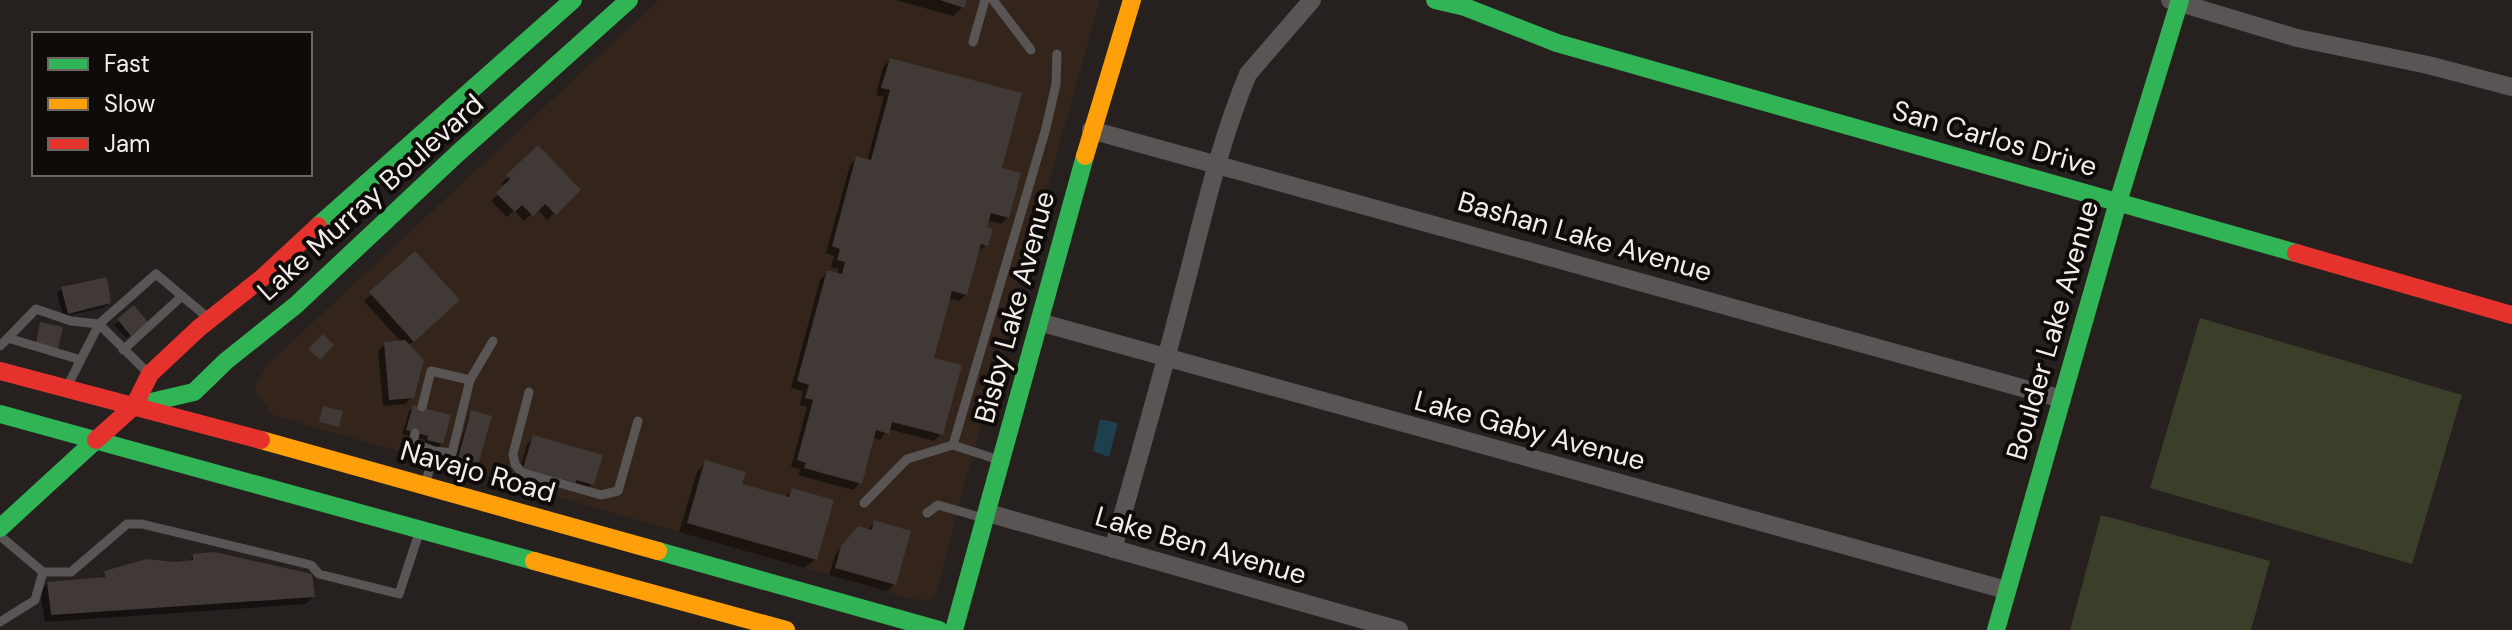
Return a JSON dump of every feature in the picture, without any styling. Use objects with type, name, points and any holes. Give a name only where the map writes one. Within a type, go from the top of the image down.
[{"type":"main road","name":"Lake Murray Boulevard","points":[[0,528],[134,406],[150,374],[573,0]]},
{"type":"main road","name":"Lake Murray Boulevard","points":[[134,406],[194,392],[226,361],[296,305],[457,154],[629,0]]},
{"type":"main road","name":"Bisby Lake Avenue","points":[[954,630],[988,516],[1091,130],[1132,0]]},
{"type":"main road","name":"San Carlos Drive","points":[[1435,0],[1462,4],[1506,25],[1557,43],[2512,315]]},
{"type":"main road","name":"Boulder Lake Avenue","points":[[1996,630],[2176,1]]},
{"type":"main road","name":"Navajo Road","points":[[0,371],[425,485],[647,561],[939,630]]},
{"type":"main road","points":[[0,414],[786,630]]},
{"type":"main road","points":[[520,556],[547,552],[624,573],[647,561]]},
{"type":"street","points":[[1113,549],[1218,163],[1248,74],[1312,0]]},
{"type":"street","points":[[2176,1],[2297,38],[2428,65],[2512,87]]},
{"type":"street","name":"Bashan Lake Avenue","points":[[1091,130],[2062,399]]},
{"type":"street","name":"Lake Gaby Avenue","points":[[1039,322],[2006,590]]},
{"type":"street","name":"Lake Ben Avenue","points":[[988,516],[1399,630]]},
{"type":"lane","points":[[973,42],[985,0]]},
{"type":"lane","points":[[993,0],[1031,50]]},
{"type":"lane","points":[[953,445],[1046,128],[1056,84],[1057,54]]},
{"type":"lane","points":[[66,388],[99,324],[156,274],[209,320]]},
{"type":"lane","points":[[123,350],[181,297]]},
{"type":"lane","points":[[0,346],[36,309],[71,321],[99,324],[150,374]]},
{"type":"lane","points":[[8,338],[81,360]]},
{"type":"lane","points":[[415,433],[413,443],[434,451],[452,453],[470,380],[493,341]]},
{"type":"lane","points":[[422,407],[431,371],[470,380]]},
{"type":"lane","points":[[529,392],[513,454],[515,464],[521,472],[601,495],[618,491],[638,421]]},
{"type":"lane","points":[[864,503],[907,459],[953,445],[1002,461]]},
{"type":"lane","points":[[425,485],[434,451]]},
{"type":"lane","points":[[927,513],[938,505],[988,516]]},
{"type":"lane","points":[[0,536],[43,572],[71,572],[127,524],[142,524],[311,565],[319,574],[399,594],[420,528]]},
{"type":"lane","points":[[0,622],[35,600],[43,572]]},
{"type":"shaded area","points":[[659,0],[1100,0],[936,595],[927,600],[913,599],[272,415],[254,389],[266,366]]},
{"type":"green space","points":[[2200,318],[2462,395],[2412,564],[2150,488]]},
{"type":"green space","points":[[2101,515],[2270,561],[2251,630],[2070,630]]},
{"type":"water","points":[[1100,419],[1118,423],[1109,457],[1093,451]]},
{"type":"building","points":[[940,0],[967,0],[964,8]]},
{"type":"building","points":[[890,58],[1022,93],[1002,168],[1021,173],[1009,218],[991,213],[987,227],[993,229],[988,246],[981,244],[967,295],[952,291],[934,358],[962,365],[943,435],[892,422],[889,434],[876,430],[862,484],[804,468],[806,463],[797,460],[813,400],[805,398],[809,385],[797,381],[827,270],[842,274],[845,262],[837,260],[840,249],[832,246],[856,156],[871,160],[890,90],[881,88]]},
{"type":"building","points":[[538,145],[581,190],[556,215],[545,204],[533,216],[522,205],[515,212],[496,193],[510,179],[506,175]]},
{"type":"building","points":[[415,251],[460,300],[414,342],[369,292]]},
{"type":"building","points":[[107,277],[111,303],[68,314],[61,287]]},
{"type":"building","points":[[134,305],[148,322],[131,336],[117,319]]},
{"type":"building","points":[[40,322],[63,327],[58,349],[36,344]]},
{"type":"building","points":[[323,334],[334,345],[320,360],[308,349]]},
{"type":"building","points":[[405,340],[424,360],[414,398],[389,400],[384,342]]},
{"type":"building","points":[[413,405],[451,415],[443,444],[406,430]]},
{"type":"building","points":[[323,406],[343,411],[339,427],[319,422]]},
{"type":"building","points":[[471,410],[492,416],[477,468],[457,462]]},
{"type":"building","points":[[533,435],[603,455],[594,485],[523,468]]},
{"type":"building","points":[[705,460],[746,472],[742,484],[789,497],[792,488],[834,500],[817,560],[687,523]]},
{"type":"building","points":[[874,520],[911,531],[896,585],[835,568],[841,546],[858,526],[872,530]]},
{"type":"building","points":[[214,552],[312,574],[315,597],[51,615],[47,582],[105,577],[104,571],[147,559],[174,562],[193,560],[193,554]]},
{"type":"traffic: fast","points":[[318,226],[573,0]]},
{"type":"traffic: fast","points":[[138,405],[194,392],[226,361],[296,305],[457,154],[629,0]]},
{"type":"traffic: fast","points":[[1435,0],[1465,7],[1557,43],[2296,253]]},
{"type":"traffic: fast","points":[[1996,630],[2118,202],[2180,0]]},
{"type":"traffic: fast","points":[[954,630],[1085,156]]},
{"type":"traffic: fast","points":[[0,414],[534,561]]},
{"type":"traffic: fast","points":[[0,528],[96,440]]},
{"type":"traffic: fast","points":[[658,551],[939,630]]},
{"type":"traffic: slow","points":[[1085,156],[1132,0]]},
{"type":"traffic: slow","points":[[261,440],[658,551]]},
{"type":"traffic: slow","points":[[534,561],[786,630]]},
{"type":"traffic: jam","points":[[96,440],[134,406],[150,374],[318,226]]},
{"type":"traffic: jam","points":[[2296,253],[2512,315]]},
{"type":"traffic: jam","points":[[0,371],[261,440]]}]
